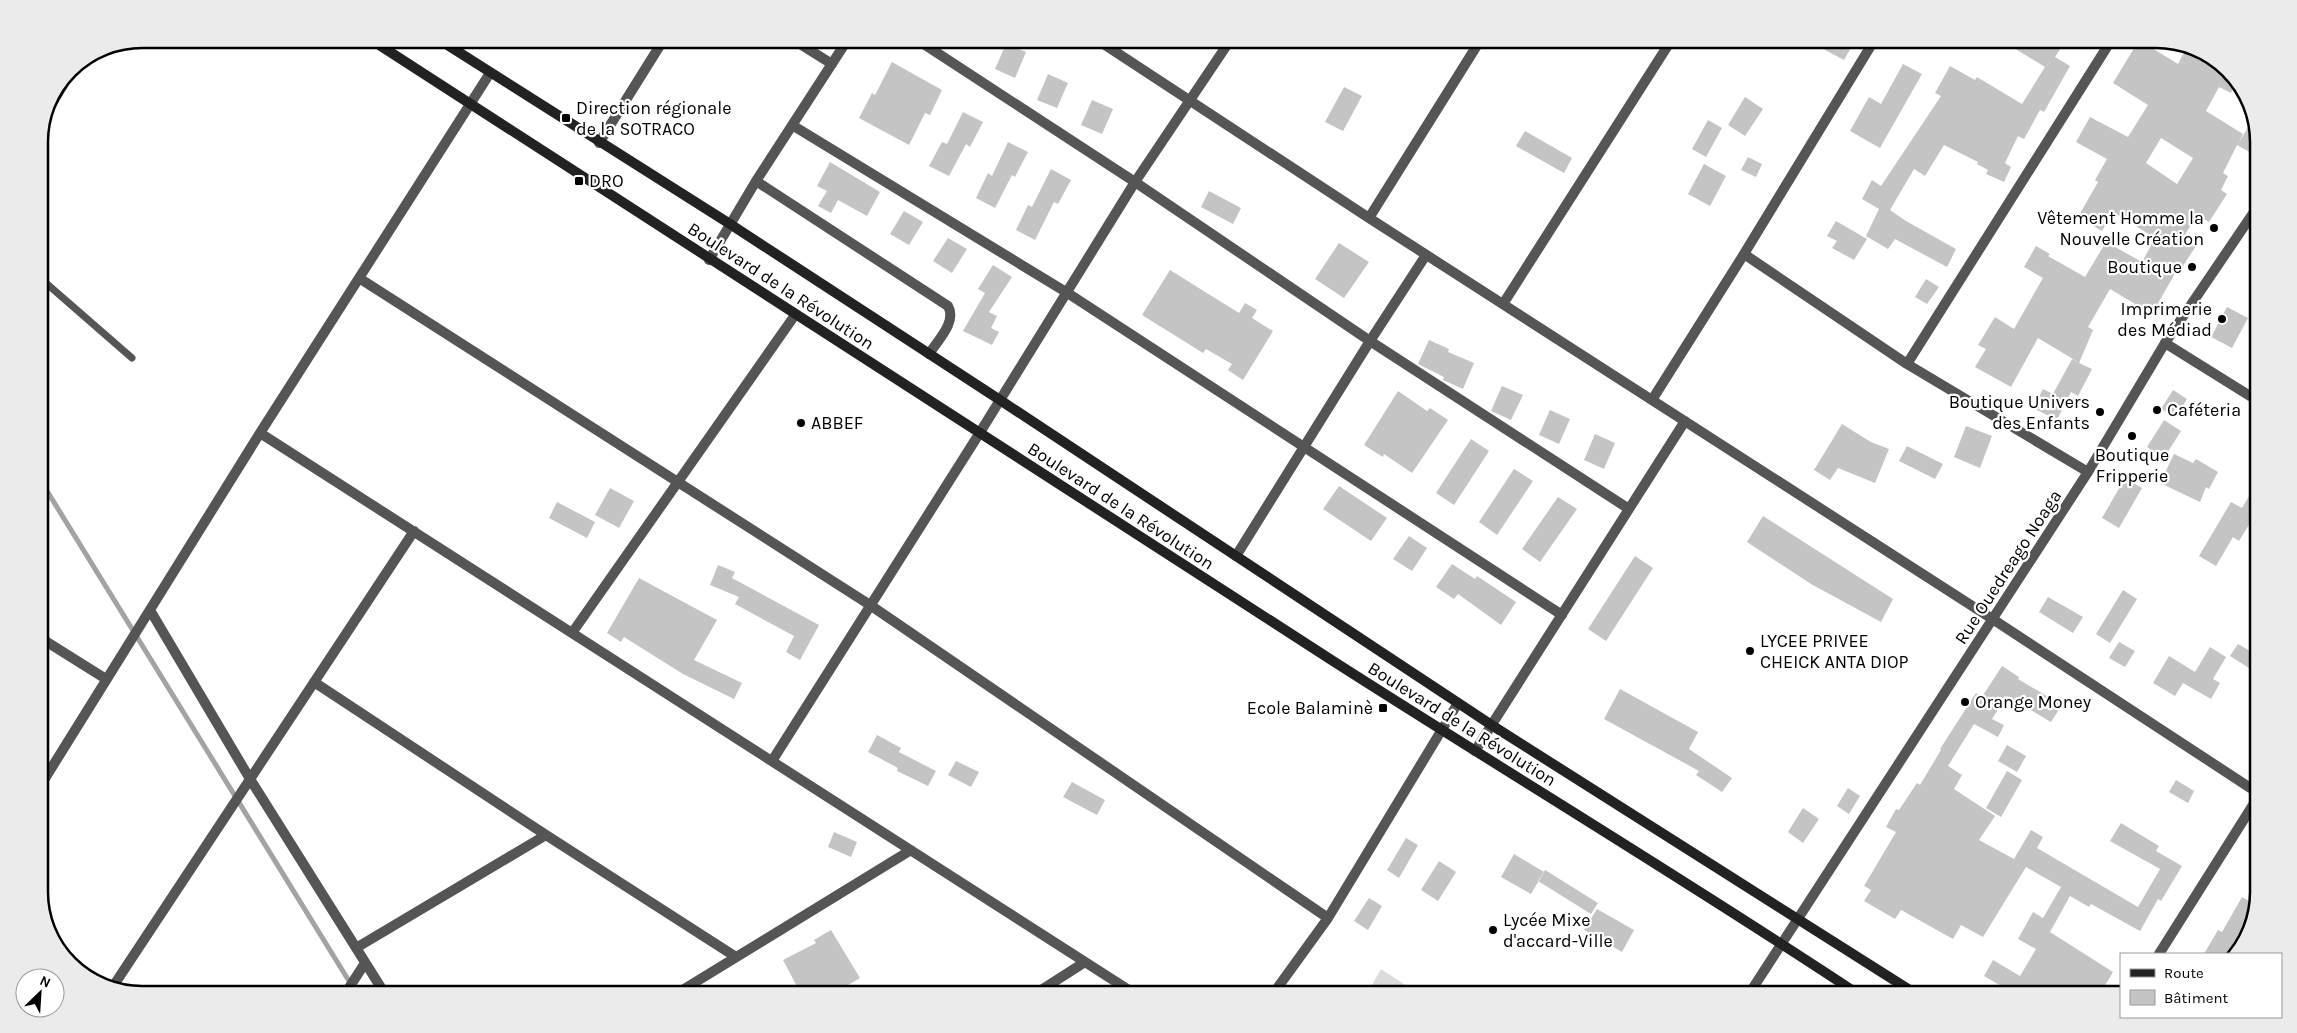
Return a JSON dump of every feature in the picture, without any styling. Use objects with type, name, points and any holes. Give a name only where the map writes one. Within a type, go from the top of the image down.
[{"type":"main road","name":"Boulevard de la Révolution","points":[[384,48],[709,260],[1442,731],[1846,986]]},
{"type":"main road","name":"Boulevard de la Révolution","points":[[452,48],[599,143],[730,224],[1493,726],[1903,986]]},
{"type":"street","points":[[599,143],[658,48]]},
{"type":"street","points":[[806,48],[832,64]]},
{"type":"street","points":[[709,260],[756,181],[842,48]]},
{"type":"street","points":[[930,48],[1136,182],[1370,341],[1629,508]]},
{"type":"street","points":[[1110,48],[1426,255],[1994,620],[2250,790]]},
{"type":"street","points":[[772,761],[980,434],[1066,292],[1225,48]]},
{"type":"street","points":[[1369,218],[1475,48]]},
{"type":"street","points":[[1503,304],[1666,48]]},
{"type":"street","points":[[1652,400],[1744,254],[1870,48]]},
{"type":"street","points":[[1907,364],[2106,48]]},
{"type":"street","points":[[48,773],[260,433],[469,102],[490,73]]},
{"type":"street","points":[[792,125],[1066,292],[1562,615]]},
{"type":"street","points":[[756,181],[948,306],[952,312],[951,320],[929,354]]},
{"type":"street","name":"Rue Ouedreago Noaga","points":[[1755,986],[1797,918],[1994,620],[2088,472],[2165,342],[2249,219]]},
{"type":"street","points":[[1744,254],[1907,364],[2088,472]]},
{"type":"street","points":[[1236,556],[1426,255]]},
{"type":"street","points":[[359,278],[870,605],[1328,918]]},
{"type":"street","points":[[572,633],[796,315]]},
{"type":"street","points":[[2165,342],[2249,396]]},
{"type":"street","points":[[1475,751],[1493,726],[1685,421]]},
{"type":"street","points":[[260,433],[1122,986]]},
{"type":"street","points":[[116,982],[414,531]]},
{"type":"street","points":[[150,610],[250,779],[380,986]]},
{"type":"street","points":[[48,643],[106,680]]},
{"type":"street","points":[[314,682],[546,835],[736,956]]},
{"type":"street","points":[[1279,986],[1328,918],[1458,703]]},
{"type":"street","points":[[2160,953],[2250,808]]},
{"type":"street","points":[[356,948],[546,835]]},
{"type":"street","points":[[689,986],[911,850]]},
{"type":"street","points":[[1048,986],[1085,962]]},
{"type":"street","points":[[350,986],[366,963]]},
{"type":"lane","points":[[48,285],[132,358]]},
{"type":"shaded area","points":[[1381,969],[1407,986],[1371,986]]},
{"type":"building","points":[[1004,48],[1016,48],[1026,52],[1015,78],[995,69]]},
{"type":"building","points":[[1821,48],[1851,48],[1844,60]]},
{"type":"building","points":[[2014,48],[2061,48],[2055,57],[2070,66],[2044,112],[2040,110],[2024,139],[2018,136],[2005,163],[2011,167],[2004,182],[1986,174],[1988,170],[1977,164],[1978,162],[1944,145],[1925,176],[1914,169],[1890,210],[1956,249],[1947,267],[1895,239],[1888,249],[1866,236],[1879,209],[1862,199],[1872,180],[1881,186],[1941,96],[1935,93],[1950,66],[1975,80],[1977,77],[2022,104],[2045,67]]},
{"type":"building","points":[[2134,48],[2152,48],[2178,64],[2184,52],[2203,60],[2222,75],[2233,89],[2231,93],[2219,87],[2206,111],[2243,134],[2238,144],[2248,127],[2249,152],[2237,145],[2223,173],[2228,176],[2221,190],[2227,194],[2209,222],[2197,215],[2183,238],[2196,246],[2181,269],[2178,268],[2152,314],[2110,289],[2088,327],[2093,330],[2079,363],[2092,369],[2078,396],[2071,392],[2057,420],[2033,408],[2043,389],[2053,394],[2072,359],[2078,362],[2038,338],[2011,387],[1975,367],[1986,349],[1978,345],[1995,317],[2014,329],[2043,278],[2024,267],[2036,246],[2050,254],[2048,256],[2085,277],[2106,242],[2142,262],[2155,238],[2113,212],[2102,231],[2078,217],[2098,182],[2095,180],[2107,159],[2076,142],[2090,117],[2128,137],[2148,105],[2113,83]],"holes":[[[2161,138],[2193,158],[2177,184],[2146,163]]]},
{"type":"building","points":[[892,62],[942,90],[930,115],[925,113],[909,145],[859,118],[872,93],[875,95]]},
{"type":"building","points":[[1903,64],[1922,74],[1880,148],[1850,131],[1869,97],[1881,104]]},
{"type":"building","points":[[1048,74],[1068,83],[1057,108],[1037,100]]},
{"type":"building","points":[[1344,87],[1362,96],[1343,131],[1325,122]]},
{"type":"building","points":[[1745,97],[1763,109],[1745,136],[1728,125]]},
{"type":"building","points":[[1092,100],[1113,109],[1102,134],[1081,125]]},
{"type":"building","points":[[963,112],[983,122],[970,147],[966,144],[949,176],[929,166],[942,142],[947,144]]},
{"type":"building","points":[[1708,120],[1722,128],[1706,157],[1692,149]]},
{"type":"building","points":[[1525,131],[1572,158],[1564,173],[1516,146]]},
{"type":"building","points":[[1008,142],[1028,152],[1015,177],[1012,175],[995,208],[976,198],[988,173],[992,176]]},
{"type":"building","points":[[1748,157],[1762,164],[1756,177],[1741,170]]},
{"type":"building","points":[[830,162],[880,192],[867,216],[838,200],[831,213],[818,206],[827,191],[817,186]]},
{"type":"building","points":[[1704,164],[1726,176],[1710,206],[1688,194]]},
{"type":"building","points":[[1051,169],[1071,180],[1058,204],[1054,202],[1035,240],[1016,230],[1028,205],[1032,207]]},
{"type":"building","points":[[1209,191],[1241,208],[1233,224],[1201,207]]},
{"type":"building","points":[[904,211],[923,222],[909,245],[890,234]]},
{"type":"building","points":[[1836,221],[1867,239],[1854,260],[1832,248],[1837,241],[1827,236]]},
{"type":"building","points":[[948,238],[967,249],[952,273],[933,261]]},
{"type":"building","points":[[1339,243],[1369,262],[1344,298],[1315,279]]},
{"type":"building","points":[[993,265],[1012,277],[989,312],[997,316],[991,328],[999,332],[992,345],[963,331],[985,293],[978,289]]},
{"type":"building","points":[[1170,270],[1239,313],[1245,303],[1257,310],[1252,318],[1273,331],[1243,380],[1228,370],[1232,364],[1206,349],[1203,353],[1142,315]]},
{"type":"building","points":[[1926,279],[1939,287],[1927,304],[1915,297]]},
{"type":"building","points":[[2227,307],[2248,318],[2232,348],[2211,337]]},
{"type":"building","points":[[1429,340],[1449,349],[1448,352],[1474,363],[1463,389],[1443,380],[1444,377],[1418,364]]},
{"type":"building","points":[[1502,386],[1523,395],[1511,420],[1491,411]]},
{"type":"building","points":[[2173,390],[2187,399],[2176,417],[2161,409]]},
{"type":"building","points":[[1398,391],[1427,411],[1430,408],[1448,420],[1412,473],[1384,454],[1383,457],[1364,445]]},
{"type":"building","points":[[1550,410],[1570,419],[1559,444],[1539,435]]},
{"type":"building","points":[[2164,420],[2181,431],[2164,458],[2147,447]]},
{"type":"building","points":[[1842,424],[1871,442],[1889,449],[1875,483],[1838,468],[1830,480],[1814,470]]},
{"type":"building","points":[[1966,426],[1992,436],[1980,468],[1954,457]]},
{"type":"building","points":[[1595,434],[1615,443],[1604,469],[1584,460]]},
{"type":"building","points":[[1471,439],[1489,451],[1454,505],[1436,493]]},
{"type":"building","points":[[1907,446],[1943,464],[1935,479],[1899,461]]},
{"type":"building","points":[[2174,454],[2193,463],[2196,459],[2218,472],[2209,489],[2206,487],[2200,502],[2160,483]]},
{"type":"building","points":[[1514,469],[1533,481],[1497,535],[1479,522]]},
{"type":"building","points":[[2125,478],[2142,488],[2119,528],[2102,518]]},
{"type":"building","points":[[1339,486],[1387,518],[1371,541],[1323,509]]},
{"type":"building","points":[[610,488],[634,501],[619,528],[595,515]]},
{"type":"building","points":[[2249,495],[2250,524],[2239,541],[2233,537],[2216,566],[2199,556],[2231,502],[2242,508]]},
{"type":"building","points":[[1558,497],[1577,509],[1540,562],[1522,549]]},
{"type":"building","points":[[557,502],[595,522],[587,538],[549,518]]},
{"type":"building","points":[[1763,516],[1893,599],[1881,622],[1811,584],[1747,542]]},
{"type":"building","points":[[1409,536],[1427,548],[1412,571],[1393,559]]},
{"type":"building","points":[[1635,556],[1653,568],[1606,641],[1588,629]]},
{"type":"building","points":[[1452,564],[1475,579],[1477,576],[1516,602],[1501,625],[1458,594],[1454,599],[1436,587]]},
{"type":"building","points":[[718,565],[735,572],[732,578],[819,625],[800,660],[786,652],[794,636],[735,604],[739,597],[710,585]]},
{"type":"building","points":[[639,578],[717,620],[694,660],[742,683],[734,699],[683,674],[624,637],[621,642],[607,633]]},
{"type":"building","points":[[2123,590],[2137,599],[2110,643],[2096,634]]},
{"type":"building","points":[[2048,597],[2083,617],[2073,633],[2039,612]]},
{"type":"building","points":[[2119,642],[2135,651],[2125,667],[2109,658]]},
{"type":"building","points":[[2238,644],[2250,651],[2250,667],[2249,668],[2230,656]]},
{"type":"building","points":[[2210,647],[2226,657],[2213,679],[2220,683],[2211,699],[2183,683],[2175,696],[2153,683],[2169,656],[2195,672]]},
{"type":"building","points":[[2002,666],[2019,677],[2018,679],[2062,705],[2051,722],[2007,696],[1992,719],[2004,725],[1998,737],[1974,724],[1948,766],[1962,775],[1954,789],[1995,816],[1979,840],[2014,859],[2031,830],[2043,837],[2037,848],[2138,907],[2160,869],[2110,841],[2121,823],[2159,846],[2156,851],[2182,866],[2161,901],[2158,899],[2140,931],[2091,904],[2089,907],[2070,896],[2050,932],[2113,972],[2105,986],[2001,986],[1984,976],[1993,960],[2020,976],[2036,949],[2018,939],[2033,912],[2043,918],[2061,887],[2026,867],[1983,937],[1961,925],[1953,939],[1901,910],[1895,919],[1864,901],[1871,890],[1864,886],[1896,832],[1886,827],[1896,809],[1899,810],[1917,783],[1920,785],[1940,749],[1976,693],[1982,697]]},
{"type":"building","points":[[1620,689],[1698,732],[1689,749],[1732,778],[1722,792],[1696,775],[1699,771],[1604,719]]},
{"type":"building","points":[[877,735],[901,748],[899,752],[936,771],[928,786],[897,771],[898,768],[868,752]]},
{"type":"building","points":[[2007,745],[2026,756],[2017,772],[1998,761]]},
{"type":"building","points":[[956,761],[979,772],[971,787],[948,775]]},
{"type":"building","points":[[2007,771],[2022,780],[2001,817],[1986,808]]},
{"type":"building","points":[[2176,780],[2194,791],[2188,803],[2169,792]]},
{"type":"building","points":[[1072,782],[1105,800],[1097,815],[1063,797]]},
{"type":"building","points":[[1848,788],[1860,796],[1849,814],[1837,806]]},
{"type":"building","points":[[1803,808],[1819,819],[1803,843],[1788,832]]},
{"type":"building","points":[[834,832],[857,842],[851,857],[828,847]]},
{"type":"building","points":[[1406,838],[1418,845],[1399,878],[1387,870]]},
{"type":"building","points":[[1514,854],[1544,872],[1531,894],[1501,877]]},
{"type":"building","points":[[1439,861],[1456,872],[1438,901],[1421,890]]},
{"type":"building","points":[[1545,870],[1598,903],[1591,914],[1538,881]]},
{"type":"building","points":[[2242,897],[2249,901],[2245,922],[2234,944],[2227,953],[2205,953],[2218,930],[2222,932]]},
{"type":"building","points":[[1369,898],[1382,906],[1368,930],[1354,921]]},
{"type":"building","points":[[1597,909],[1634,930],[1622,952],[1584,930]]},
{"type":"building","points":[[831,930],[860,978],[846,986],[797,986],[783,960],[816,943],[814,940]]},
{"type":"waterway","points":[[48,493],[352,986]]},
{"type":"place","name":"Direction régionale de la SOTRACO","points":[[566,118]]},
{"type":"place","name":"DRO","points":[[579,181]]},
{"type":"place","name":"Vêtement Homme la Nouvelle Création","points":[[2214,228]]},
{"type":"place","name":"Boutique","points":[[2192,267]]},
{"type":"place","name":"Imprimerie des Médiad","points":[[2222,319]]},
{"type":"place","name":"Caféteria","points":[[2157,410]]},
{"type":"place","name":"Boutique Univers des Enfants","points":[[2100,412]]},
{"type":"place","name":"ABBEF","points":[[801,423]]},
{"type":"place","name":"Boutique Fripperie","points":[[2132,436]]},
{"type":"place","name":"LYCEE PRIVEE CHEICK ANTA DIOP","points":[[1750,651]]},
{"type":"place","name":"Orange Money","points":[[1965,702]]},
{"type":"place","name":"Ecole Balaminè","points":[[1383,708]]},
{"type":"place","name":"Lycée Mixe d'accard-Ville","points":[[1493,930]]}]
